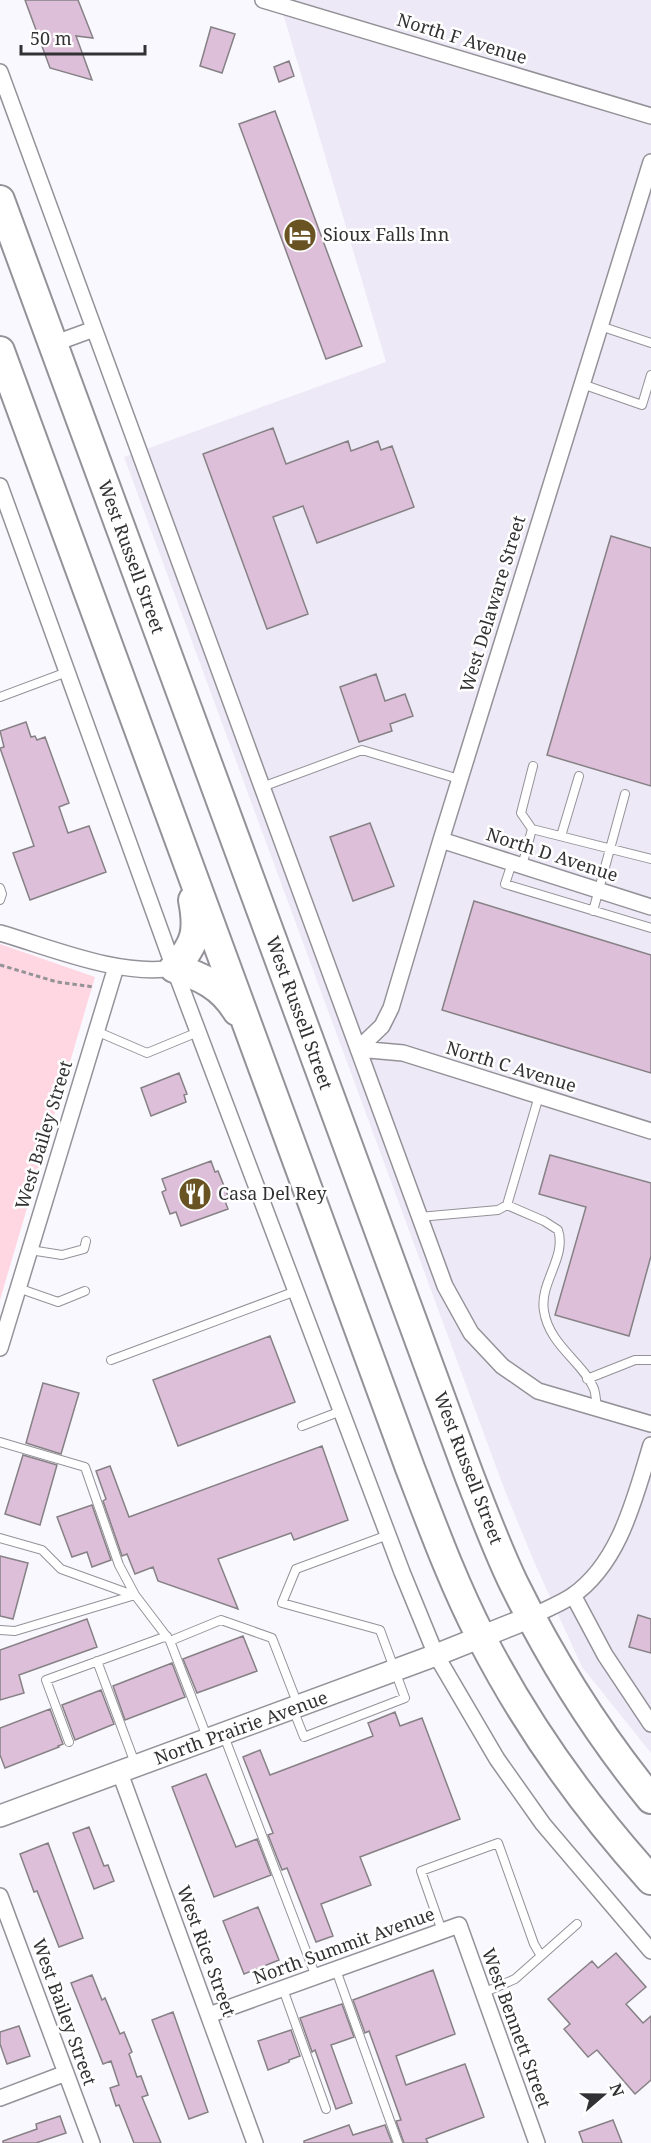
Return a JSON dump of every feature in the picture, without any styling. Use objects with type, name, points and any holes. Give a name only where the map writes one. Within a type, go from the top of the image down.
[{"type":"highway","name":"West Russell Street","points":[[0,200],[469,1475],[494,1537],[531,1617],[561,1672],[592,1721],[651,1799]]},
{"type":"highway","points":[[0,351],[410,1468],[442,1549],[481,1637],[513,1695],[582,1798],[651,1880]]},
{"type":"highway","points":[[174,826],[192,896],[196,928],[194,942],[174,968],[197,975],[214,984],[236,1008],[252,1036]]},
{"type":"street","name":"North F Avenue","points":[[267,1],[651,116]]},
{"type":"street","points":[[0,72],[445,1286],[471,1334],[502,1366],[538,1390],[651,1424]]},
{"type":"street","name":"West Delaware Street","points":[[358,1049],[381,1026],[391,1008],[459,779],[651,162]]},
{"type":"street","points":[[53,344],[94,329]]},
{"type":"street","points":[[0,486],[174,968],[388,1535],[436,1655],[497,1759],[543,1824],[651,1952]]},
{"type":"street","name":"North D Avenue","points":[[441,840],[651,907]]},
{"type":"street","points":[[0,933],[116,967],[136,970],[174,968]]},
{"type":"street","name":"West Bailey Street","points":[[0,1348],[116,967]]},
{"type":"street","name":"North C Avenue","points":[[358,1049],[402,1053],[651,1131]]},
{"type":"street","points":[[531,1617],[573,1595],[595,1574],[618,1540],[633,1503],[651,1445]]},
{"type":"street","points":[[573,1595],[605,1655],[651,1724]]},
{"type":"street","name":"North Prairie Avenue","points":[[0,1816],[296,1708],[531,1617]]},
{"type":"street","name":"West Rice Street","points":[[128,1770],[209,2015],[255,2143]]},
{"type":"street","name":"West Bailey Street","points":[[0,1896],[92,2143]]},
{"type":"street","name":"North Summit Avenue","points":[[209,2015],[459,1925]]},
{"type":"street","name":"West Bennett Street","points":[[459,1925],[537,2143]]},
{"type":"street","points":[[0,2098],[66,2073]]},
{"type":"lane","points":[[600,326],[651,343]]},
{"type":"lane","points":[[582,384],[642,405],[651,375]]},
{"type":"lane","points":[[0,697],[67,672]]},
{"type":"lane","points":[[262,787],[362,750],[459,779]]},
{"type":"lane","points":[[533,766],[521,813],[532,829],[651,859]]},
{"type":"lane","points":[[561,836],[579,776]]},
{"type":"lane","points":[[592,910],[625,794]]},
{"type":"lane","points":[[532,829],[517,864],[505,884],[651,928]]},
{"type":"lane","points":[[0,888],[2,894],[0,900]]},
{"type":"lane","points":[[96,1031],[147,1053],[198,1032]]},
{"type":"lane","points":[[420,1216],[498,1210],[507,1205],[539,1096]]},
{"type":"lane","points":[[507,1205],[544,1221],[558,1230],[562,1241],[544,1298],[543,1310],[550,1329],[561,1347],[595,1390],[597,1408]]},
{"type":"lane","points":[[30,1250],[62,1255],[84,1249],[86,1241]]},
{"type":"lane","points":[[18,1288],[58,1302],[85,1291]]},
{"type":"lane","points":[[111,1360],[296,1291]]},
{"type":"lane","points":[[587,1378],[634,1360],[651,1360]]},
{"type":"lane","points":[[302,1426],[341,1411]]},
{"type":"lane","points":[[0,1442],[85,1467],[119,1565],[135,1595],[168,1638],[216,1737],[316,1977]]},
{"type":"lane","points":[[69,1742],[46,1680],[221,1620],[272,1638],[304,1737],[405,1698],[380,1630],[282,1603],[296,1569],[388,1535]]},
{"type":"lane","points":[[0,1538],[42,1550],[61,1569],[135,1595]]},
{"type":"lane","points":[[0,1630],[15,1631],[135,1595]]},
{"type":"lane","points":[[97,1661],[128,1770]]},
{"type":"lane","points":[[442,1931],[421,1870],[498,1843],[534,1944],[541,1956]]},
{"type":"lane","points":[[483,1993],[514,1979],[577,1924]]},
{"type":"lane","points":[[336,1970],[398,2143]]},
{"type":"lane","points":[[283,1989],[326,2109]]},
{"type":"path","points":[[0,965],[57,982],[108,991]]},
{"type":"shaded area","points":[[279,0],[651,0],[651,1753],[582,1667],[505,1491],[124,457],[386,362]]},
{"type":"shaded area","points":[[0,944],[95,977],[0,1300]]},
{"type":"building","points":[[25,0],[78,0],[93,38],[76,36],[92,80],[50,68]]},
{"type":"building","points":[[211,27],[235,34],[222,73],[200,66]]},
{"type":"building","points":[[289,61],[294,76],[279,82],[274,67]]},
{"type":"building","name":"Sioux Falls Inn","points":[[275,111],[362,346],[326,359],[239,124]]},
{"type":"building","points":[[273,428],[286,464],[348,441],[351,451],[378,441],[381,450],[392,446],[414,507],[317,543],[303,506],[273,517],[308,614],[267,629],[203,454]]},
{"type":"building","points":[[611,536],[651,548],[651,786],[547,755]]},
{"type":"building","points":[[376,674],[385,701],[405,694],[413,716],[390,724],[392,731],[359,742],[340,687]]},
{"type":"building","points":[[26,722],[31,737],[35,736],[37,740],[45,737],[69,803],[59,807],[68,833],[89,826],[106,872],[30,900],[13,853],[34,846],[0,748],[4,747],[0,731]]},
{"type":"building","points":[[370,823],[394,886],[353,901],[330,837]]},
{"type":"building","points":[[474,901],[651,955],[651,1073],[442,1010]]},
{"type":"building","points":[[179,1073],[187,1094],[184,1095],[186,1102],[151,1116],[141,1088]]},
{"type":"building","points":[[550,1155],[651,1183],[651,1256],[629,1336],[555,1315],[586,1207],[539,1194]]},
{"type":"building","name":"Casa Del Rey","points":[[211,1161],[215,1172],[218,1171],[228,1196],[224,1198],[228,1209],[181,1226],[176,1212],[170,1214],[162,1192],[166,1190],[162,1179]]},
{"type":"building","points":[[270,1336],[295,1402],[178,1446],[153,1380]]},
{"type":"building","points":[[43,1383],[79,1393],[61,1454],[26,1443]]},
{"type":"building","points":[[322,1446],[348,1520],[294,1540],[291,1533],[218,1559],[238,1609],[158,1581],[153,1567],[135,1574],[127,1554],[122,1556],[103,1501],[106,1499],[96,1471],[110,1466],[129,1517]]},
{"type":"building","points":[[23,1455],[57,1465],[40,1525],[5,1514]]},
{"type":"building","points":[[92,1505],[111,1560],[92,1567],[87,1552],[72,1557],[57,1517]]},
{"type":"building","points":[[0,1556],[28,1563],[13,1619],[0,1616]]},
{"type":"building","points":[[638,1615],[651,1619],[651,1653],[629,1647]]},
{"type":"building","points":[[87,1619],[97,1647],[19,1675],[24,1693],[0,1700],[0,1650]]},
{"type":"building","points":[[243,1636],[257,1671],[197,1693],[183,1659]]},
{"type":"building","points":[[172,1663],[185,1697],[125,1720],[113,1686]]},
{"type":"building","points":[[101,1690],[114,1724],[75,1740],[62,1705]]},
{"type":"building","points":[[50,1709],[63,1744],[5,1768],[0,1755],[0,1728]]},
{"type":"building","points":[[395,1712],[400,1726],[422,1718],[460,1819],[360,1857],[371,1885],[321,1904],[333,1936],[316,1942],[287,1868],[282,1870],[268,1835],[273,1833],[243,1757],[260,1750],[270,1775],[373,1736],[368,1723]]},
{"type":"building","points":[[206,1774],[236,1847],[257,1839],[271,1875],[214,1897],[172,1787]]},
{"type":"building","points":[[89,1827],[104,1866],[108,1865],[114,1881],[94,1889],[73,1833]]},
{"type":"building","points":[[48,1843],[83,1938],[59,1947],[20,1854]]},
{"type":"building","points":[[258,1907],[279,1960],[244,1974],[223,1921]]},
{"type":"building","points":[[616,1953],[646,1987],[626,2004],[643,2023],[651,2016],[651,2080],[635,2094],[597,2050],[588,2057],[564,2029],[570,2024],[548,1999],[592,1961],[598,1968]]},
{"type":"building","points":[[433,1970],[455,2034],[396,2056],[406,2085],[465,2064],[484,2117],[426,2139],[428,2143],[404,2143],[396,2121],[401,2120],[369,2031],[365,2033],[353,2000]]},
{"type":"building","points":[[92,1975],[102,2000],[105,1998],[120,2034],[124,2032],[132,2052],[129,2054],[137,2077],[141,2076],[148,2095],[142,2097],[161,2143],[134,2143],[119,2105],[116,2106],[110,2088],[119,2085],[111,2061],[103,2064],[71,1983]]},
{"type":"building","points":[[342,2004],[354,2037],[331,2045],[352,2103],[336,2109],[315,2050],[312,2052],[300,2018]]},
{"type":"building","points":[[173,2012],[208,2112],[189,2119],[152,2020]]},
{"type":"building","points":[[19,2026],[30,2056],[7,2064],[0,2044],[0,2032]]},
{"type":"building","points":[[291,2030],[300,2056],[268,2070],[258,2041]]},
{"type":"building","points":[[60,2116],[66,2133],[36,2143],[3,2143],[3,2141],[37,2129],[36,2124]]},
{"type":"building","points":[[613,2120],[622,2143],[583,2143],[579,2132]]},
{"type":"building","points":[[349,2125],[353,2135],[385,2125],[392,2143],[304,2143],[304,2141]]},
{"type":"place","name":"Sioux Falls Inn","points":[[300,235]]},
{"type":"place","name":"Casa Del Rey","points":[[195,1194]]}]
